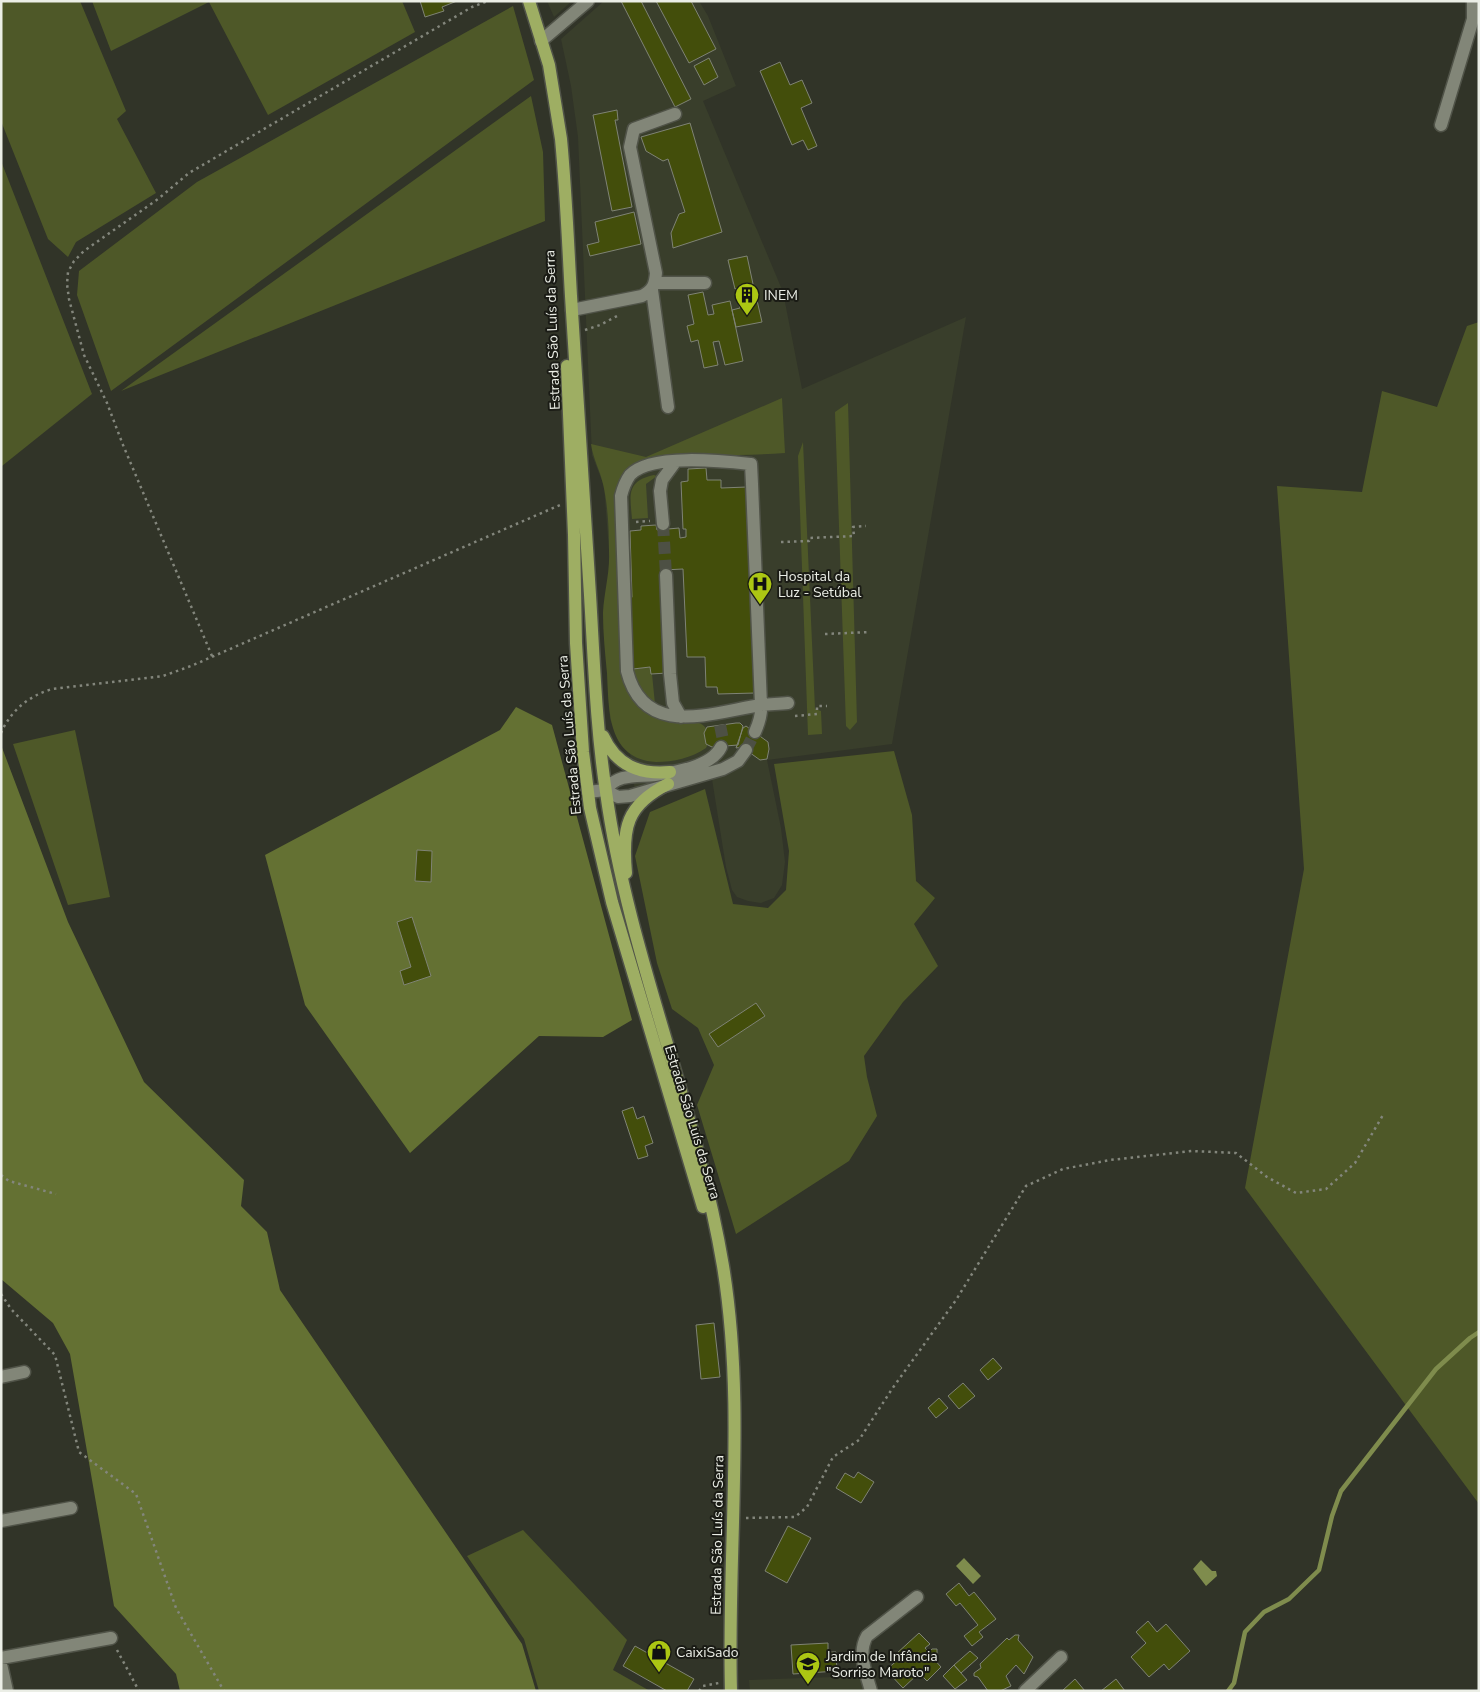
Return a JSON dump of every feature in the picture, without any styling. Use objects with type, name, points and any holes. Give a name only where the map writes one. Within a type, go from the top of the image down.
[{"type":"main road","name":"Estrada São Luís da Serra","points":[[529,1],[548,65],[558,116],[563,161],[599,724],[605,790],[616,852],[631,913],[711,1207],[726,1290],[733,1379],[730,1686]]},
{"type":"main road","name":"Estrada São Luís da Serra","points":[[563,161],[576,642],[579,700],[588,792],[594,831],[612,902],[707,1220],[727,1316],[733,1379]]},
{"type":"main road","points":[[599,724],[610,750],[620,760],[637,770],[653,772],[669,778]]},
{"type":"main road","points":[[631,913],[626,869],[628,822],[636,807],[644,798],[669,778]]},
{"type":"street","points":[[541,41],[588,1]]},
{"type":"street","points":[[1441,125],[1473,19],[1473,1]]},
{"type":"street","points":[[668,408],[654,287],[656,273],[630,147],[634,129],[676,114]]},
{"type":"street","points":[[572,310],[642,296],[654,287],[705,283]]},
{"type":"street","points":[[663,522],[660,491],[662,480],[676,461]]},
{"type":"street","points":[[755,732],[760,721],[761,705],[751,464],[724,461],[676,461],[652,464],[642,467],[631,474],[624,485],[621,496],[627,672],[630,682],[640,699],[655,712],[681,717],[708,716],[761,705],[788,703]]},
{"type":"street","points":[[666,575],[672,703],[681,717]]},
{"type":"street","points":[[708,716],[720,725]]},
{"type":"street","points":[[605,790],[614,796],[623,797],[707,761],[718,752],[721,746]]},
{"type":"street","points":[[588,792],[605,790],[621,778],[669,778],[723,770],[738,761],[746,750]]},
{"type":"street","points":[[1,1377],[24,1372]]},
{"type":"street","points":[[1,1521],[71,1508]]},
{"type":"street","points":[[870,1691],[861,1654],[862,1644],[867,1636],[917,1597]]},
{"type":"street","points":[[1,1658],[111,1638]]},
{"type":"street","points":[[1025,1691],[1062,1656]]},
{"type":"street","points":[[1,1664],[7,1691]]},
{"type":"path","points":[[212,656],[107,403],[84,354],[68,299],[68,272],[74,261],[84,251],[158,199],[189,173],[472,7],[488,1]]},
{"type":"path","points":[[1,733],[16,710],[35,694],[52,689],[162,676],[191,666],[573,500]]},
{"type":"path","points":[[622,522],[663,522]]},
{"type":"path","points":[[782,542],[809,541],[809,538],[854,536],[853,527],[866,526]]},
{"type":"path","points":[[825,634],[870,632]]},
{"type":"path","points":[[789,716],[818,714],[817,706],[827,706]]},
{"type":"path","points":[[733,1517],[759,1519],[795,1517],[807,1507],[833,1457],[859,1440],[892,1388],[956,1300],[1026,1186],[1063,1169],[1110,1160],[1192,1151],[1236,1153],[1267,1177],[1296,1193],[1326,1189],[1355,1163],[1383,1115]]},
{"type":"path","points":[[1,1175],[9,1181],[56,1194]]},
{"type":"path","points":[[1,1294],[11,1309],[55,1355],[79,1452],[136,1494],[176,1608],[224,1691]]},
{"type":"path","points":[[111,1638],[139,1691]]},
{"type":"path","points":[[699,1691],[703,1686],[730,1686]]},
{"type":"shaded area","points":[[1,1],[80,1],[126,111],[117,119],[156,193],[76,242],[68,257],[48,239],[1,121]]},
{"type":"shaded area","points":[[92,1],[402,1],[415,32],[268,115],[209,2],[111,51]]},
{"type":"shaded area","points":[[547,1],[572,1],[554,17]]},
{"type":"shaded area","name":"Hospital da Luz - Setúbal","points":[[604,1],[699,1],[708,16],[736,86],[703,101],[783,292],[802,389],[966,317],[892,744],[767,760],[781,828],[785,862],[782,885],[774,898],[761,903],[737,897],[732,890],[726,867],[712,779],[705,778],[656,798],[638,815],[630,753],[619,742],[610,719],[603,613],[610,565],[609,551],[604,486],[592,455],[578,137],[571,86],[561,39]]},
{"type":"shaded area","points":[[513,6],[534,80],[111,391],[77,295],[79,271],[197,182]]},
{"type":"shaded area","points":[[531,96],[543,152],[545,221],[121,391]]},
{"type":"shaded area","points":[[1,161],[92,394],[2,466],[1,466]]},
{"type":"shaded area","points":[[1479,322],[1479,1504],[1245,1188],[1304,869],[1277,486],[1362,492],[1382,391],[1437,407],[1467,326]]},
{"type":"shaded area","points":[[782,398],[785,453],[661,457],[632,466],[622,475],[616,495],[621,643],[644,710],[665,720],[690,721],[701,724],[709,737],[706,748],[688,757],[663,762],[640,759],[628,752],[619,742],[610,717],[603,620],[609,560],[608,518],[603,484],[591,444],[646,457]]},
{"type":"shaded area","points":[[848,403],[857,722],[850,730],[846,726],[835,412]]},
{"type":"shaded area","points":[[803,442],[815,709],[821,711],[822,734],[808,735],[798,456]]},
{"type":"shaded area","points":[[654,475],[657,476],[646,484],[648,518],[632,519],[631,496],[634,485],[638,481]]},
{"type":"shaded area","points":[[650,667],[655,704],[641,691],[633,669]]},
{"type":"shaded area","points":[[516,707],[552,725],[632,1020],[603,1037],[539,1036],[410,1153],[305,1005],[265,855],[500,730]]},
{"type":"shaded area","points":[[75,730],[110,897],[68,905],[13,744]]},
{"type":"shaded area","points":[[1,745],[68,922],[144,1082],[244,1180],[241,1206],[267,1232],[280,1290],[522,1644],[536,1691],[180,1691],[176,1674],[114,1606],[70,1354],[53,1323],[1,1279]]},
{"type":"shaded area","points":[[894,751],[912,815],[916,881],[935,898],[914,924],[938,966],[903,1002],[864,1056],[867,1077],[877,1116],[849,1161],[736,1234],[697,1105],[714,1065],[698,1028],[672,1009],[657,963],[635,856],[650,812],[705,789],[733,904],[768,908],[786,890],[789,851],[774,764]]},
{"type":"shaded area","points":[[523,1530],[627,1640],[613,1670],[650,1691],[539,1691],[524,1639],[467,1556]]},
{"type":"shaded area","points":[[964,1558],[981,1576],[973,1584],[956,1566]]},
{"type":"shaded area","points":[[1201,1560],[1212,1571],[1216,1571],[1217,1576],[1206,1586],[1193,1569]]},
{"type":"shaded area","name":"Jardim de Infância \"Sorriso Maroto\"","points":[[863,1676],[867,1691],[750,1691],[749,1680]]},
{"type":"building","points":[[420,1],[457,1],[442,7],[444,11],[425,17]]},
{"type":"building","points":[[621,1],[641,1],[691,99],[675,107]]},
{"type":"building","points":[[656,1],[691,1],[716,49],[689,63]]},
{"type":"building","points":[[709,58],[718,77],[704,85],[694,66]]},
{"type":"building","points":[[780,62],[790,85],[802,80],[812,103],[801,108],[817,146],[808,150],[803,140],[792,145],[760,71]]},
{"type":"building","points":[[617,110],[618,120],[615,120],[632,207],[612,211],[593,115]]},
{"type":"building","points":[[690,123],[722,232],[673,248],[671,233],[679,214],[685,212],[668,159],[663,161],[646,151],[641,137]]},
{"type":"building","points":[[634,212],[641,244],[590,256],[587,245],[599,242],[595,222]]},
{"type":"building","name":"INEM","points":[[747,256],[753,284],[735,289],[728,260]]},
{"type":"building","points":[[703,292],[708,315],[714,314],[712,305],[730,301],[743,361],[725,365],[719,341],[713,342],[718,365],[704,368],[698,340],[691,342],[687,326],[694,324],[688,295]]},
{"type":"building","name":"INEM","points":[[756,296],[762,322],[736,327],[732,310],[740,308],[738,300]]},
{"type":"building","points":[[706,468],[707,480],[721,480],[721,488],[747,487],[755,693],[718,694],[717,687],[706,687],[705,657],[687,657],[683,569],[663,570],[667,673],[651,674],[650,667],[633,669],[630,531],[641,530],[641,526],[656,525],[657,530],[679,528],[680,538],[686,537],[686,529],[683,529],[681,482],[688,481],[688,469]]},
{"type":"building","points":[[740,723],[743,726],[738,745],[712,747],[706,744],[704,733],[707,727]]},
{"type":"building","points":[[746,726],[768,742],[767,759],[760,760],[742,747],[736,748],[743,728]]},
{"type":"building","points":[[417,850],[432,851],[431,882],[415,881]]},
{"type":"building","points":[[412,917],[431,976],[404,985],[400,971],[411,967],[397,922]]},
{"type":"building","points":[[756,1003],[765,1016],[718,1047],[709,1034]]},
{"type":"building","points":[[633,1107],[637,1119],[644,1116],[653,1143],[645,1146],[648,1156],[638,1159],[622,1111]]},
{"type":"building","points":[[714,1323],[720,1377],[701,1379],[696,1325]]},
{"type":"building","points":[[993,1358],[1002,1368],[988,1380],[980,1370]]},
{"type":"building","points":[[963,1383],[975,1396],[959,1409],[948,1396]]},
{"type":"building","points":[[939,1398],[948,1408],[936,1418],[928,1408]]},
{"type":"building","points":[[858,1472],[874,1482],[861,1503],[836,1488],[845,1473],[854,1478]]},
{"type":"building","points":[[788,1526],[811,1538],[787,1583],[765,1571]]},
{"type":"building","points":[[959,1583],[969,1596],[974,1592],[996,1619],[979,1632],[983,1637],[972,1646],[964,1636],[978,1625],[960,1603],[956,1606],[946,1594]]},
{"type":"building","points":[[1148,1621],[1157,1632],[1166,1624],[1190,1651],[1169,1670],[1164,1664],[1149,1677],[1131,1657],[1146,1643],[1136,1632]]},
{"type":"building","points":[[919,1633],[930,1644],[925,1648],[929,1652],[932,1649],[937,1649],[937,1654],[933,1658],[941,1667],[927,1681],[919,1673],[903,1688],[886,1670],[900,1658],[896,1654]]},
{"type":"building","points":[[1015,1635],[1019,1635],[1018,1640],[1033,1657],[1024,1674],[1016,1665],[1006,1676],[1011,1686],[1000,1691],[988,1691],[978,1677],[974,1676],[974,1673],[981,1668],[980,1664],[1007,1638],[1009,1640]]},
{"type":"building","points":[[828,1643],[828,1652],[836,1652],[837,1671],[793,1674],[791,1645]]},
{"type":"building","name":"CaixiSado","points":[[635,1646],[694,1679],[687,1691],[667,1691],[623,1666]]},
{"type":"building","points":[[970,1651],[978,1658],[961,1673],[954,1665]]},
{"type":"building","points":[[954,1665],[967,1680],[955,1689],[943,1676]]},
{"type":"building","points":[[1075,1679],[1085,1691],[1062,1691]]},
{"type":"building","points":[[1116,1679],[1125,1691],[1101,1691]]},
{"type":"waterway","points":[[1228,1691],[1234,1683],[1245,1632],[1264,1612],[1289,1599],[1319,1570],[1332,1516],[1341,1491],[1436,1369],[1479,1332]]},
{"type":"tunnel","points":[[663,524],[666,575]]},
{"type":"tunnel","points":[[720,725],[723,740],[721,747]]},
{"type":"tunnel","points":[[746,750],[755,732]]},
{"type":"place","name":"INEM","points":[[747,316]]},
{"type":"place","name":"Hospital da Luz - Setúbal","points":[[760,605]]},
{"type":"place","name":"CaixiSado","points":[[659,1673]]},
{"type":"place","name":"Jardim de Infância \"Sorriso Maroto\"","points":[[808,1685]]}]
